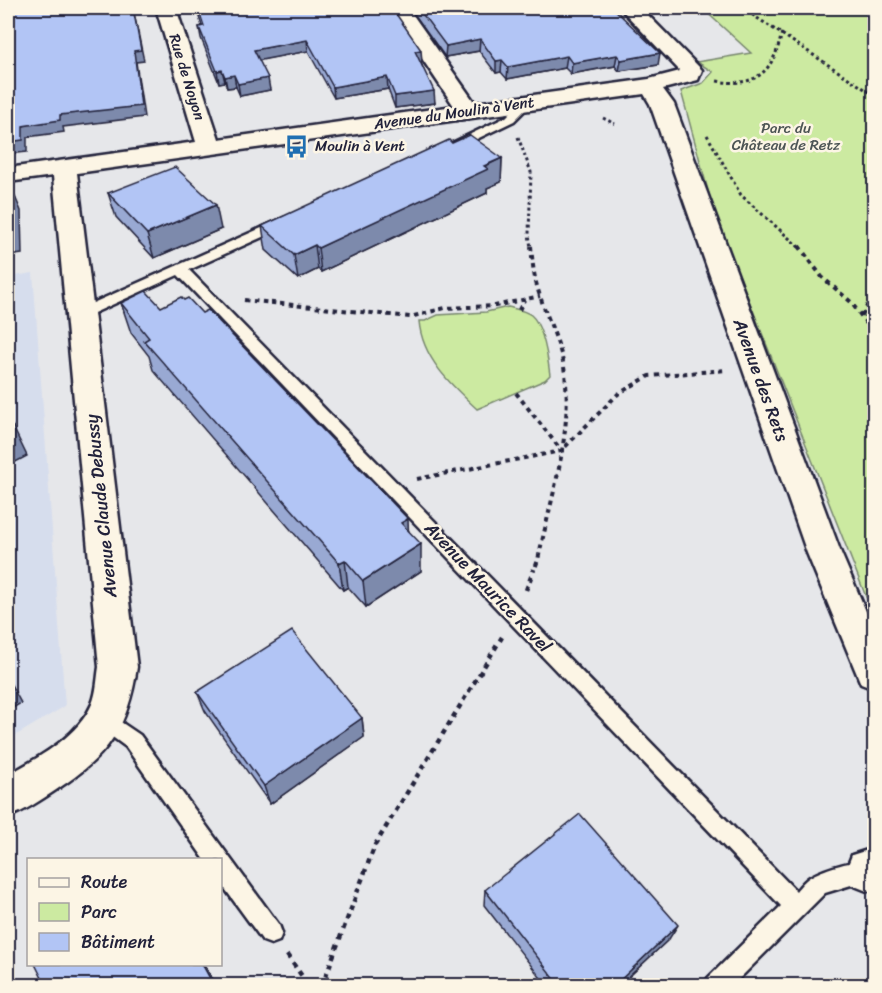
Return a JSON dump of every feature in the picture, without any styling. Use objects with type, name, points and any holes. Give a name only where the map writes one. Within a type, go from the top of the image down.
[{"type":"street","name":"Rue de Noyon","points":[[166,8],[209,146]]},
{"type":"street","points":[[398,8],[469,111]]},
{"type":"street","points":[[630,8],[691,70],[690,75]]},
{"type":"street","name":"Avenue du Moulin à Vent","points":[[8,175],[650,86],[690,75]]},
{"type":"street","name":"Avenue des Rets","points":[[650,86],[662,104],[824,553],[874,672]]},
{"type":"street","name":"Avenue Claude Debussy","points":[[8,797],[67,760],[93,735],[111,705],[118,667],[64,167]]},
{"type":"lane","points":[[439,152],[504,122],[527,102]]},
{"type":"lane","points":[[80,314],[298,215]]},
{"type":"lane","name":"Avenue Maurice Ravel","points":[[180,269],[795,905]]},
{"type":"lane","points":[[103,719],[134,741],[217,858]]},
{"type":"lane","points":[[222,865],[271,933]]},
{"type":"lane","points":[[716,986],[817,885],[830,879],[871,869]]},
{"type":"path","points":[[742,8],[782,32],[874,95]]},
{"type":"path","points":[[868,8],[874,12]]},
{"type":"path","points":[[690,75],[722,82],[757,79],[774,62],[782,32]]},
{"type":"path","points":[[706,134],[741,195],[797,244],[822,277],[851,303],[874,334]]},
{"type":"path","points":[[862,316],[874,292]]},
{"type":"path","points":[[207,296],[410,317],[445,308],[495,306],[540,296]]},
{"type":"path","points":[[519,310],[525,299]]},
{"type":"path","points":[[420,316],[422,321]]},
{"type":"path","points":[[387,485],[561,451],[618,394],[650,376],[757,368]]},
{"type":"path","points":[[516,393],[561,451]]},
{"type":"path","points":[[271,933],[309,986]]},
{"type":"shaded area","points":[[33,273],[65,706],[8,740],[8,277]]},
{"type":"green space","name":"Parc du Château de Retz","points":[[702,8],[874,8],[874,617],[713,209],[681,91],[703,83],[713,72],[697,62],[751,53]]},
{"type":"green space","points":[[508,307],[531,315],[539,326],[550,375],[545,380],[477,409],[439,370],[426,347],[419,321],[425,321],[438,315],[486,312]]},
{"type":"building","points":[[8,8],[133,8],[141,50],[134,51],[141,106],[60,115],[60,120],[23,126],[23,140],[8,142]]},
{"type":"building","points":[[198,8],[392,8],[421,50],[415,51],[434,91],[395,96],[387,77],[333,87],[307,40],[254,50],[268,78],[238,84],[234,75],[225,77],[222,70],[217,71],[199,27],[204,26]]},
{"type":"building","points":[[418,8],[613,8],[660,53],[621,60],[617,55],[572,63],[567,56],[508,67],[502,60],[496,61],[480,39],[446,46]]},
{"type":"building","points":[[470,135],[502,158],[484,166],[488,169],[318,248],[315,245],[294,255],[262,226],[449,140],[452,143]]},
{"type":"building","points":[[175,167],[216,205],[147,234],[108,193]]},
{"type":"building","points":[[11,187],[12,230],[8,231],[8,188]]},
{"type":"building","points":[[146,291],[161,307],[181,297],[184,300],[188,298],[202,313],[208,310],[408,519],[401,523],[421,544],[363,581],[345,560],[339,563],[144,341],[149,338],[121,303]]},
{"type":"building","points":[[8,419],[13,427],[8,429]]},
{"type":"building","points":[[292,631],[362,718],[264,786],[197,692]]},
{"type":"building","points":[[580,814],[678,925],[614,986],[560,986],[485,890]]},
{"type":"building","points":[[36,966],[203,966],[214,986],[46,986]]},
{"type":"place","name":"Moulin à Vent","points":[[297,146]]}]
